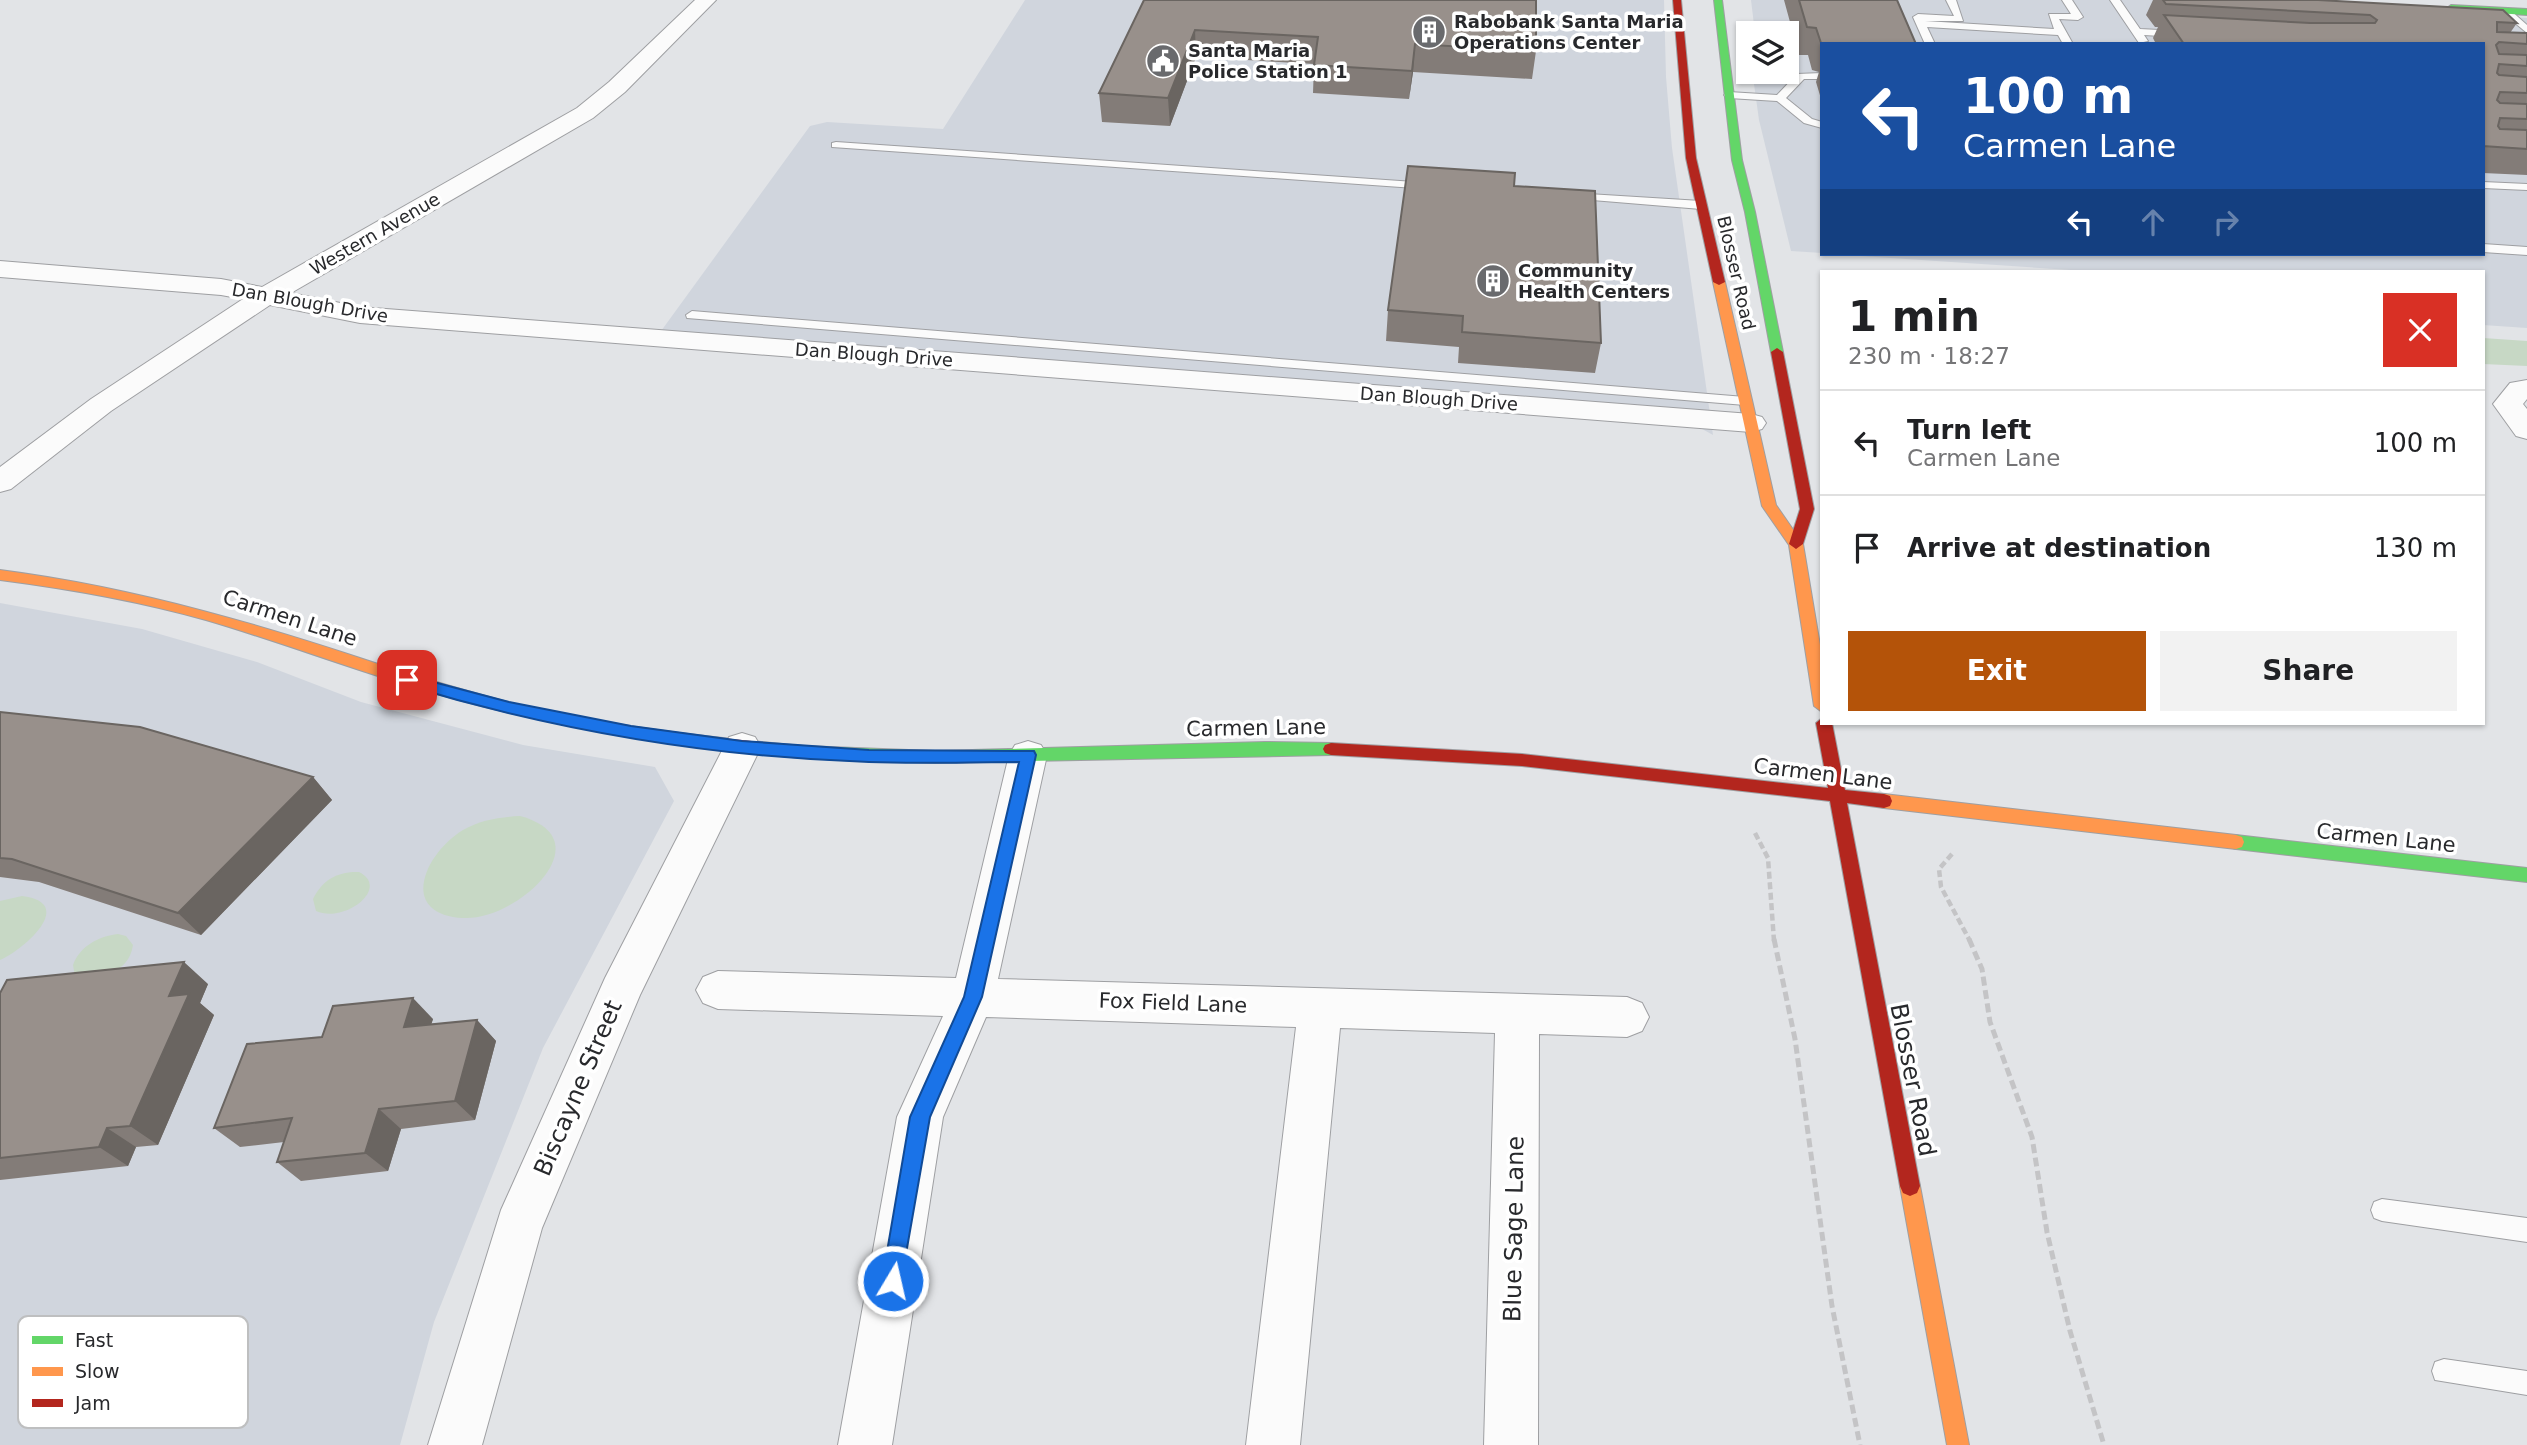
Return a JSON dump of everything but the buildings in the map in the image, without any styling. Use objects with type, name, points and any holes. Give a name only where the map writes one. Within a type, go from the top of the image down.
[{"type":"main road","name":"Blosser Road","points":[[1677,0],[1691,158],[1769,506],[1796,544],[1820,694]]},
{"type":"main road","name":"Blosser Road","points":[[1718,0],[1737,160],[1750,212],[1807,509],[1796,544]]},
{"type":"main road","points":[[2440,7],[2527,12]]},
{"type":"main road","name":"Carmen Lane","points":[[0,575],[46,579],[180,605],[305,643],[407,680],[509,708],[631,732],[742,747],[869,756],[1028,755],[1266,748],[1381,749],[1522,760],[2527,875]]},
{"type":"main road","name":"Blosser Road","points":[[1824,725],[1958,1445]]},
{"type":"street","name":"Western Avenue","points":[[0,482],[101,405],[266,296],[585,113],[617,87],[706,0]]},
{"type":"street","name":"Dan Blough Drive","points":[[0,269],[221,287],[360,315],[1748,412]]},
{"type":"street","points":[[2517,397],[2527,430]]},
{"type":"street","name":"Biscayne Street","points":[[455,1445],[519,1227],[621,991],[742,747]]},
{"type":"street","points":[[866,1445],[920,1117],[973,997],[1028,755]]},
{"type":"street","name":"Fox Field Lane","points":[[718,990],[1627,1017]]},
{"type":"street","points":[[1273,1445],[1320,1008]]},
{"type":"street","name":"Blue Sage Lane","points":[[1511,1445],[1517,1014]]},
{"type":"lane","points":[[1929,42],[1918,17],[1960,19],[1951,0]]},
{"type":"lane","points":[[2067,0],[2078,17],[2052,16],[2067,42]]},
{"type":"lane","points":[[2115,0],[2143,42]]},
{"type":"lane","points":[[2506,11],[2527,30]]},
{"type":"lane","points":[[1922,24],[2061,32]]},
{"type":"lane","points":[[2136,32],[2191,35]]},
{"type":"lane","points":[[1780,98],[1801,76],[1820,76]]},
{"type":"lane","points":[[1730,95],[1780,98],[1808,121],[1820,124]]},
{"type":"lane","points":[[836,145],[1436,186]]},
{"type":"lane","points":[[2485,185],[2527,187]]},
{"type":"lane","points":[[1561,195],[1701,205]]},
{"type":"lane","points":[[2485,248],[2527,251]]},
{"type":"lane","points":[[692,315],[1748,412]]},
{"type":"lane","points":[[2382,1210],[2527,1230]]},
{"type":"lane","points":[[2444,1371],[2527,1383]]},
{"type":"path","points":[[1755,833],[1768,858],[1775,949],[1795,1039],[1832,1306],[1860,1445]]},
{"type":"path","points":[[1952,854],[1939,869],[1941,887],[1972,944],[1982,969],[1990,1022],[2032,1137],[2047,1232],[2070,1331],[2104,1445]]},
{"type":"shaded area","points":[[1025,0],[1664,0],[1666,77],[1672,148],[1713,435],[1695,425],[656,338],[810,126],[827,122],[943,129]]},
{"type":"shaded area","points":[[1751,0],[2157,0],[2527,18],[2527,328],[2485,325],[2485,270],[2071,270],[1861,256],[2485,256],[2485,42],[1820,42],[1820,253],[1791,251],[1759,120],[1754,84],[1799,84],[1799,21],[1754,21]]},
{"type":"shaded area","points":[[0,603],[142,629],[257,662],[361,702],[523,745],[655,767],[674,801],[543,1048],[434,1322],[400,1445],[0,1445]]},
{"type":"green space","points":[[2485,338],[2527,341],[2527,366],[2485,364]]},
{"type":"green space","points":[[520,816],[544,827],[555,842],[554,859],[544,877],[528,893],[507,907],[485,915],[463,918],[442,914],[430,906],[424,894],[424,881],[429,867],[449,840],[476,824]]},
{"type":"green space","points":[[359,872],[367,879],[370,887],[360,902],[339,913],[316,911],[313,899],[326,882],[344,873]]},
{"type":"green space","points":[[22,896],[38,900],[45,908],[46,917],[32,937],[0,960],[0,901]]},
{"type":"green space","points":[[118,934],[126,936],[133,945],[125,963],[112,972],[75,977],[73,965],[85,947],[104,937]]},
{"type":"traffic: fast","points":[[1718,0],[1737,160],[1750,212],[1777,352]]},
{"type":"traffic: fast","points":[[2451,8],[2527,12]]},
{"type":"traffic: fast","points":[[803,752],[935,757],[1331,749]]},
{"type":"traffic: fast","points":[[2236,842],[2527,875]]},
{"type":"traffic: slow","points":[[1719,282],[1769,506],[1796,544],[1820,694]]},
{"type":"traffic: slow","points":[[0,575],[105,591],[203,614],[400,677]]},
{"type":"traffic: slow","points":[[1884,801],[2236,842]]},
{"type":"traffic: slow","points":[[1910,1186],[1958,1445]]},
{"type":"traffic: jam","points":[[1677,0],[1691,158],[1719,282]]},
{"type":"traffic: jam","points":[[1777,352],[1807,509],[1796,544]]},
{"type":"traffic: jam","points":[[400,677],[449,693],[549,718],[701,742],[803,752]]},
{"type":"traffic: jam","points":[[1824,725],[1910,1186]]},
{"type":"traffic: jam","points":[[1331,749],[1522,760],[1884,801]]},
{"type":"place","name":"Rabobank Santa Maria Operations Center","points":[[1429,32]]},
{"type":"place","name":"Santa Maria Police Station 1","points":[[1163,61]]},
{"type":"place","name":"Community Health Centers","points":[[1493,281]]},
{"type":"route","points":[[407,680],[509,708],[631,732],[742,747],[869,756],[1028,755],[973,997],[920,1117],[893,1281]]}]
